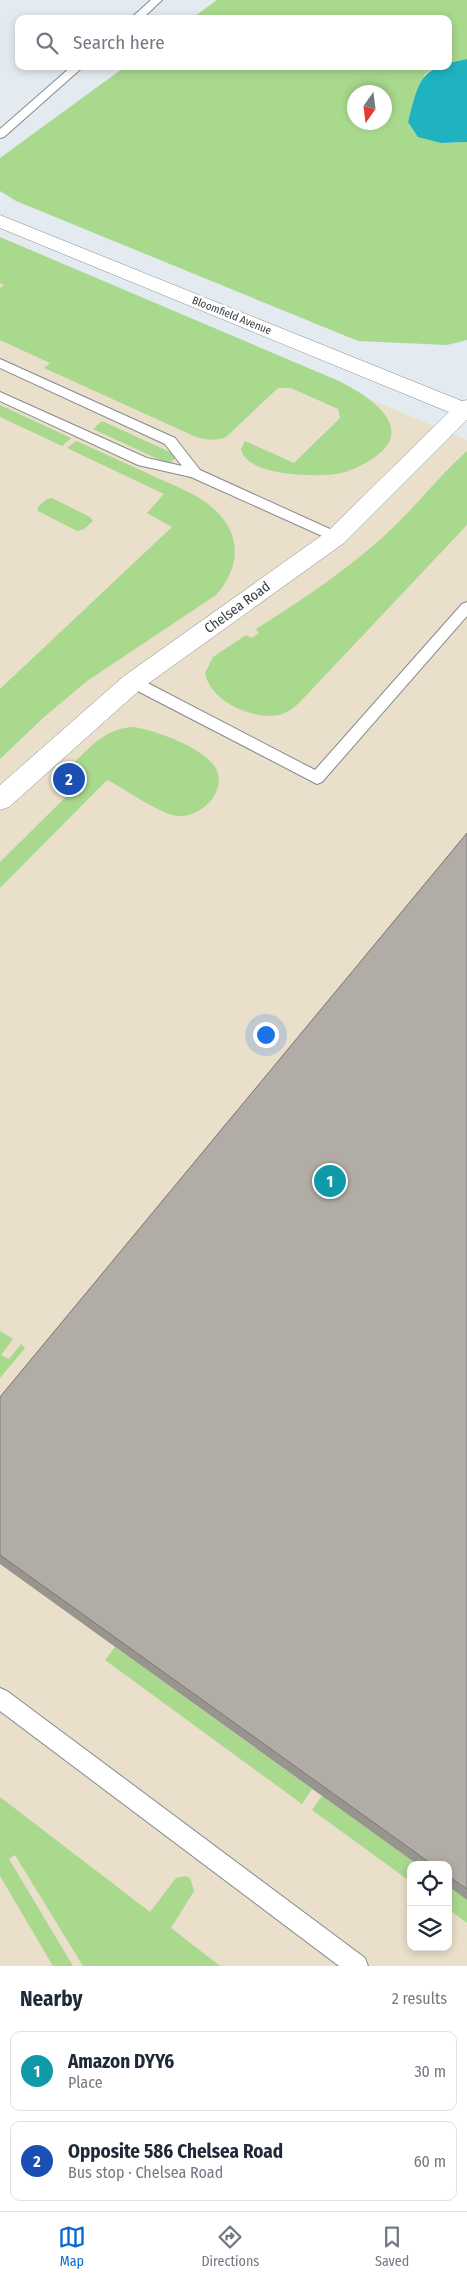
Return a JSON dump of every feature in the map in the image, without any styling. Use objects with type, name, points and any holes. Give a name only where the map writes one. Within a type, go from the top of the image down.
[{"type":"street","name":"Bloomfield Avenue","points":[[0,221],[466,408]]},
{"type":"street","name":"Chelsea Road","points":[[0,800],[133,682],[336,536],[466,408]]},
{"type":"lane","points":[[140,15],[157,0]]},
{"type":"lane","points":[[0,135],[74,70]]},
{"type":"lane","points":[[0,362],[170,441],[195,473]]},
{"type":"lane","points":[[0,396],[143,462],[195,473],[336,536]]},
{"type":"lane","points":[[133,682],[317,778],[467,607]]},
{"type":"lane","points":[[0,1698],[358,1966]]},
{"type":"shaded area","points":[[0,245],[467,440],[467,1966],[0,1966]]},
{"type":"green space","points":[[217,0],[467,0],[467,59],[452,62],[452,15],[196,15]]},
{"type":"green space","points":[[121,70],[431,70],[425,74],[408,122],[441,143],[467,142],[467,340],[447,345],[358,341],[16,201],[0,191],[0,158]]},
{"type":"green space","points":[[0,237],[339,381],[374,403],[384,413],[390,423],[391,434],[387,446],[366,463],[341,473],[298,475],[268,470],[255,465],[246,458],[241,449],[245,441],[294,463],[340,418],[338,409],[291,388],[278,388],[226,437],[207,439],[196,437],[44,368],[50,363],[0,340],[0,288],[4,285],[0,283]]},
{"type":"green space","points":[[0,405],[71,438],[62,446],[0,417]]},
{"type":"green space","points":[[102,421],[172,453],[176,457],[175,459],[170,462],[162,461],[93,429]]},
{"type":"green space","points":[[76,441],[204,501],[216,511],[231,533],[234,557],[231,570],[225,583],[216,595],[87,681],[44,717],[0,759],[0,689],[172,527],[147,513],[164,494],[67,448]]},
{"type":"green space","points":[[467,451],[467,525],[299,703],[287,712],[268,716],[245,711],[223,700],[215,692],[205,673],[213,657],[246,635],[251,638],[259,633],[256,629],[354,562],[395,526]]},
{"type":"green space","points":[[52,498],[90,517],[93,521],[84,529],[77,531],[38,511],[38,507],[47,499]]},
{"type":"green space","points":[[131,727],[166,736],[204,755],[217,771],[219,779],[218,788],[209,802],[195,813],[178,816],[162,811],[107,780],[0,888],[0,862],[82,781],[65,772],[102,737],[111,732]]},
{"type":"green space","points":[[0,1331],[13,1339],[1,1355],[9,1359],[21,1344],[25,1348],[0,1378]]},
{"type":"green space","points":[[115,1647],[312,1789],[302,1804],[105,1660]]},
{"type":"green space","points":[[322,1796],[412,1861],[407,1861],[407,1879],[312,1810]]},
{"type":"green space","points":[[0,1797],[150,1912],[176,1878],[185,1876],[190,1878],[194,1891],[171,1928],[220,1966],[83,1966],[15,1855],[9,1859],[73,1966],[53,1966],[0,1876]]},
{"type":"green space","points":[[452,1889],[467,1900],[467,1923],[452,1912]]},
{"type":"water","points":[[467,59],[467,142],[441,143],[418,137],[408,122],[419,85],[432,70],[452,70],[452,62]]},
{"type":"building","points":[[467,833],[467,1889],[452,1879],[452,1861],[427,1861],[0,1555],[0,1397]]},
{"type":"place","name":"Opposite 586 Chelsea Road","points":[[69,779]]},
{"type":"place","name":"Amazon DYY6","points":[[330,1181]]}]
